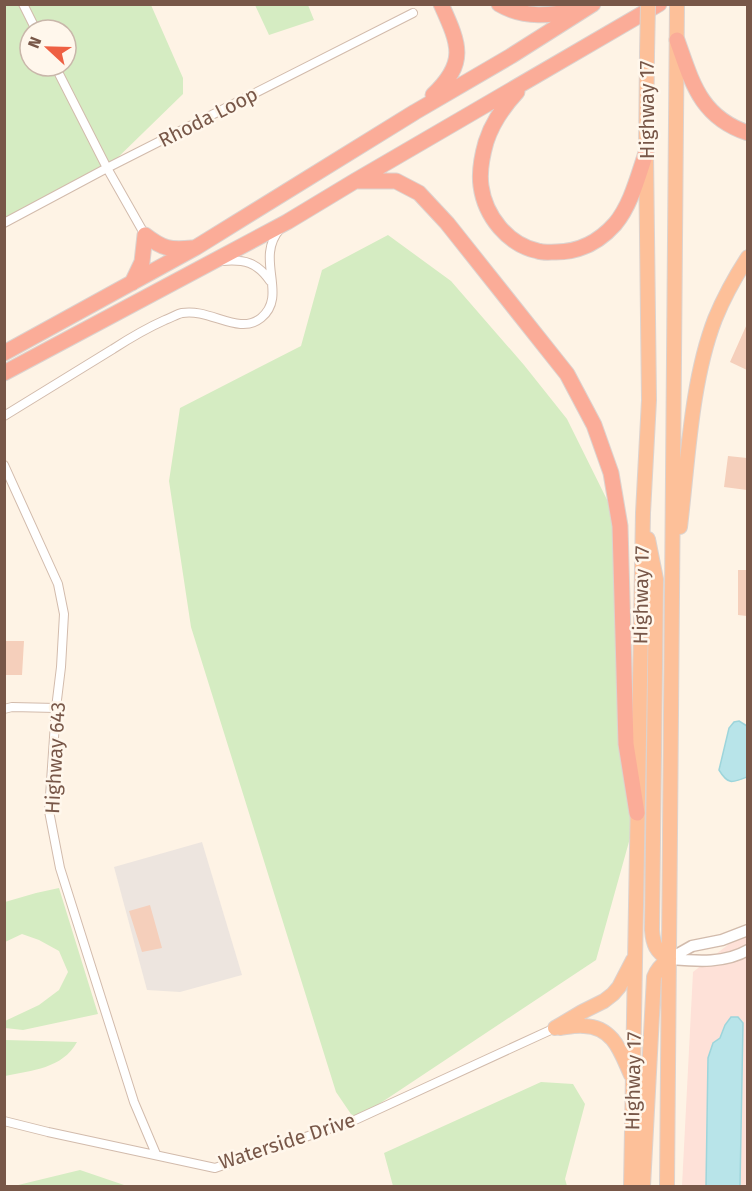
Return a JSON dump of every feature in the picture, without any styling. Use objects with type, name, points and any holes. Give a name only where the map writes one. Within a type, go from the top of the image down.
[{"type":"highway","points":[[415,112],[445,83],[452,73],[456,60],[454,34],[441,4]]},
{"type":"highway","points":[[499,4],[534,16],[561,14],[593,4]]},
{"type":"highway","points":[[4,353],[195,248],[593,4]]},
{"type":"highway","name":"Highway 17","points":[[631,1186],[643,513],[649,400],[646,153],[648,4]]},
{"type":"highway","points":[[4,373],[287,222],[659,4]]},
{"type":"highway","name":"Highway 17","points":[[667,1186],[677,4]]},
{"type":"highway","points":[[677,40],[700,99],[712,113],[747,133]]},
{"type":"highway","points":[[527,80],[495,122],[486,141],[481,165],[481,187],[487,209],[500,228],[517,243],[538,252],[564,252],[585,248],[600,238],[616,223],[626,206],[646,153]]},
{"type":"highway","points":[[355,181],[396,181],[419,193],[447,223],[567,374],[594,425],[611,473],[620,526],[626,744],[637,813]]},
{"type":"highway","points":[[132,283],[142,262],[145,235],[158,244],[173,249],[195,248]]},
{"type":"highway","points":[[672,598],[694,409],[704,356],[715,319],[729,287],[747,258]]},
{"type":"highway","points":[[643,513],[656,579],[652,930],[655,947],[669,959],[661,964],[654,977],[643,1186]]},
{"type":"highway","points":[[555,1028],[613,994],[635,955]]},
{"type":"highway","points":[[555,1028],[583,1025],[607,1033],[617,1043],[633,1079]]},
{"type":"street","points":[[23,4],[30,18]]},
{"type":"street","name":"Rhoda Loop","points":[[4,223],[107,168],[413,14]]},
{"type":"street","points":[[60,78],[145,235]]},
{"type":"street","points":[[4,416],[137,334],[181,313],[210,315],[239,325],[252,324],[270,307],[273,296],[269,261],[272,240],[287,222]]},
{"type":"street","points":[[213,262],[231,260],[255,265],[263,271],[272,284]]},
{"type":"street","name":"Highway 643","points":[[4,465],[58,584],[64,615],[49,811],[60,868],[134,1102],[156,1154]]},
{"type":"street","points":[[4,709],[12,707],[56,708]]},
{"type":"street","points":[[669,959],[692,946],[723,940],[747,930]]},
{"type":"street","points":[[669,959],[719,960],[747,950]]},
{"type":"street","name":"Waterside Drive","points":[[4,1121],[215,1168],[356,1120],[555,1028]]},
{"type":"shaded area","points":[[202,842],[242,975],[180,992],[147,990],[114,867]]},
{"type":"shaded area","points":[[747,930],[747,1186],[682,1186],[693,972]]},
{"type":"green space","points":[[5,5],[151,5],[183,78],[183,94],[107,168],[5,223]]},
{"type":"green space","points":[[255,5],[308,5],[314,20],[269,35]]},
{"type":"green space","points":[[388,235],[451,281],[524,365],[567,419],[620,526],[637,813],[596,960],[355,1120],[336,1092],[191,627],[169,481],[180,408],[301,346],[322,270]]},
{"type":"green space","points":[[59,888],[98,1014],[23,1030],[5,1028],[5,1021],[39,1005],[59,990],[68,972],[59,951],[39,940],[22,934],[5,942],[5,902]]},
{"type":"green space","points":[[5,1040],[77,1042],[71,1051],[55,1063],[36,1070],[5,1076]]},
{"type":"green space","points":[[541,1082],[573,1084],[585,1104],[565,1179],[567,1186],[393,1186],[384,1153]]},
{"type":"green space","points":[[80,1170],[127,1186],[14,1186]]},
{"type":"water","points":[[739,721],[747,726],[747,777],[731,781],[725,778],[719,770],[729,728],[734,722]]},
{"type":"water","points":[[731,1017],[738,1017],[743,1023],[740,1186],[706,1186],[708,1058],[713,1043],[720,1038]]},
{"type":"building","points":[[747,324],[747,370],[730,362]]},
{"type":"building","points":[[728,456],[747,458],[747,490],[724,487]]},
{"type":"building","points":[[738,570],[747,570],[747,616],[738,615]]},
{"type":"building","points":[[4,641],[24,641],[22,675],[4,675]]},
{"type":"building","points":[[150,905],[162,948],[142,952],[129,911]]}]
